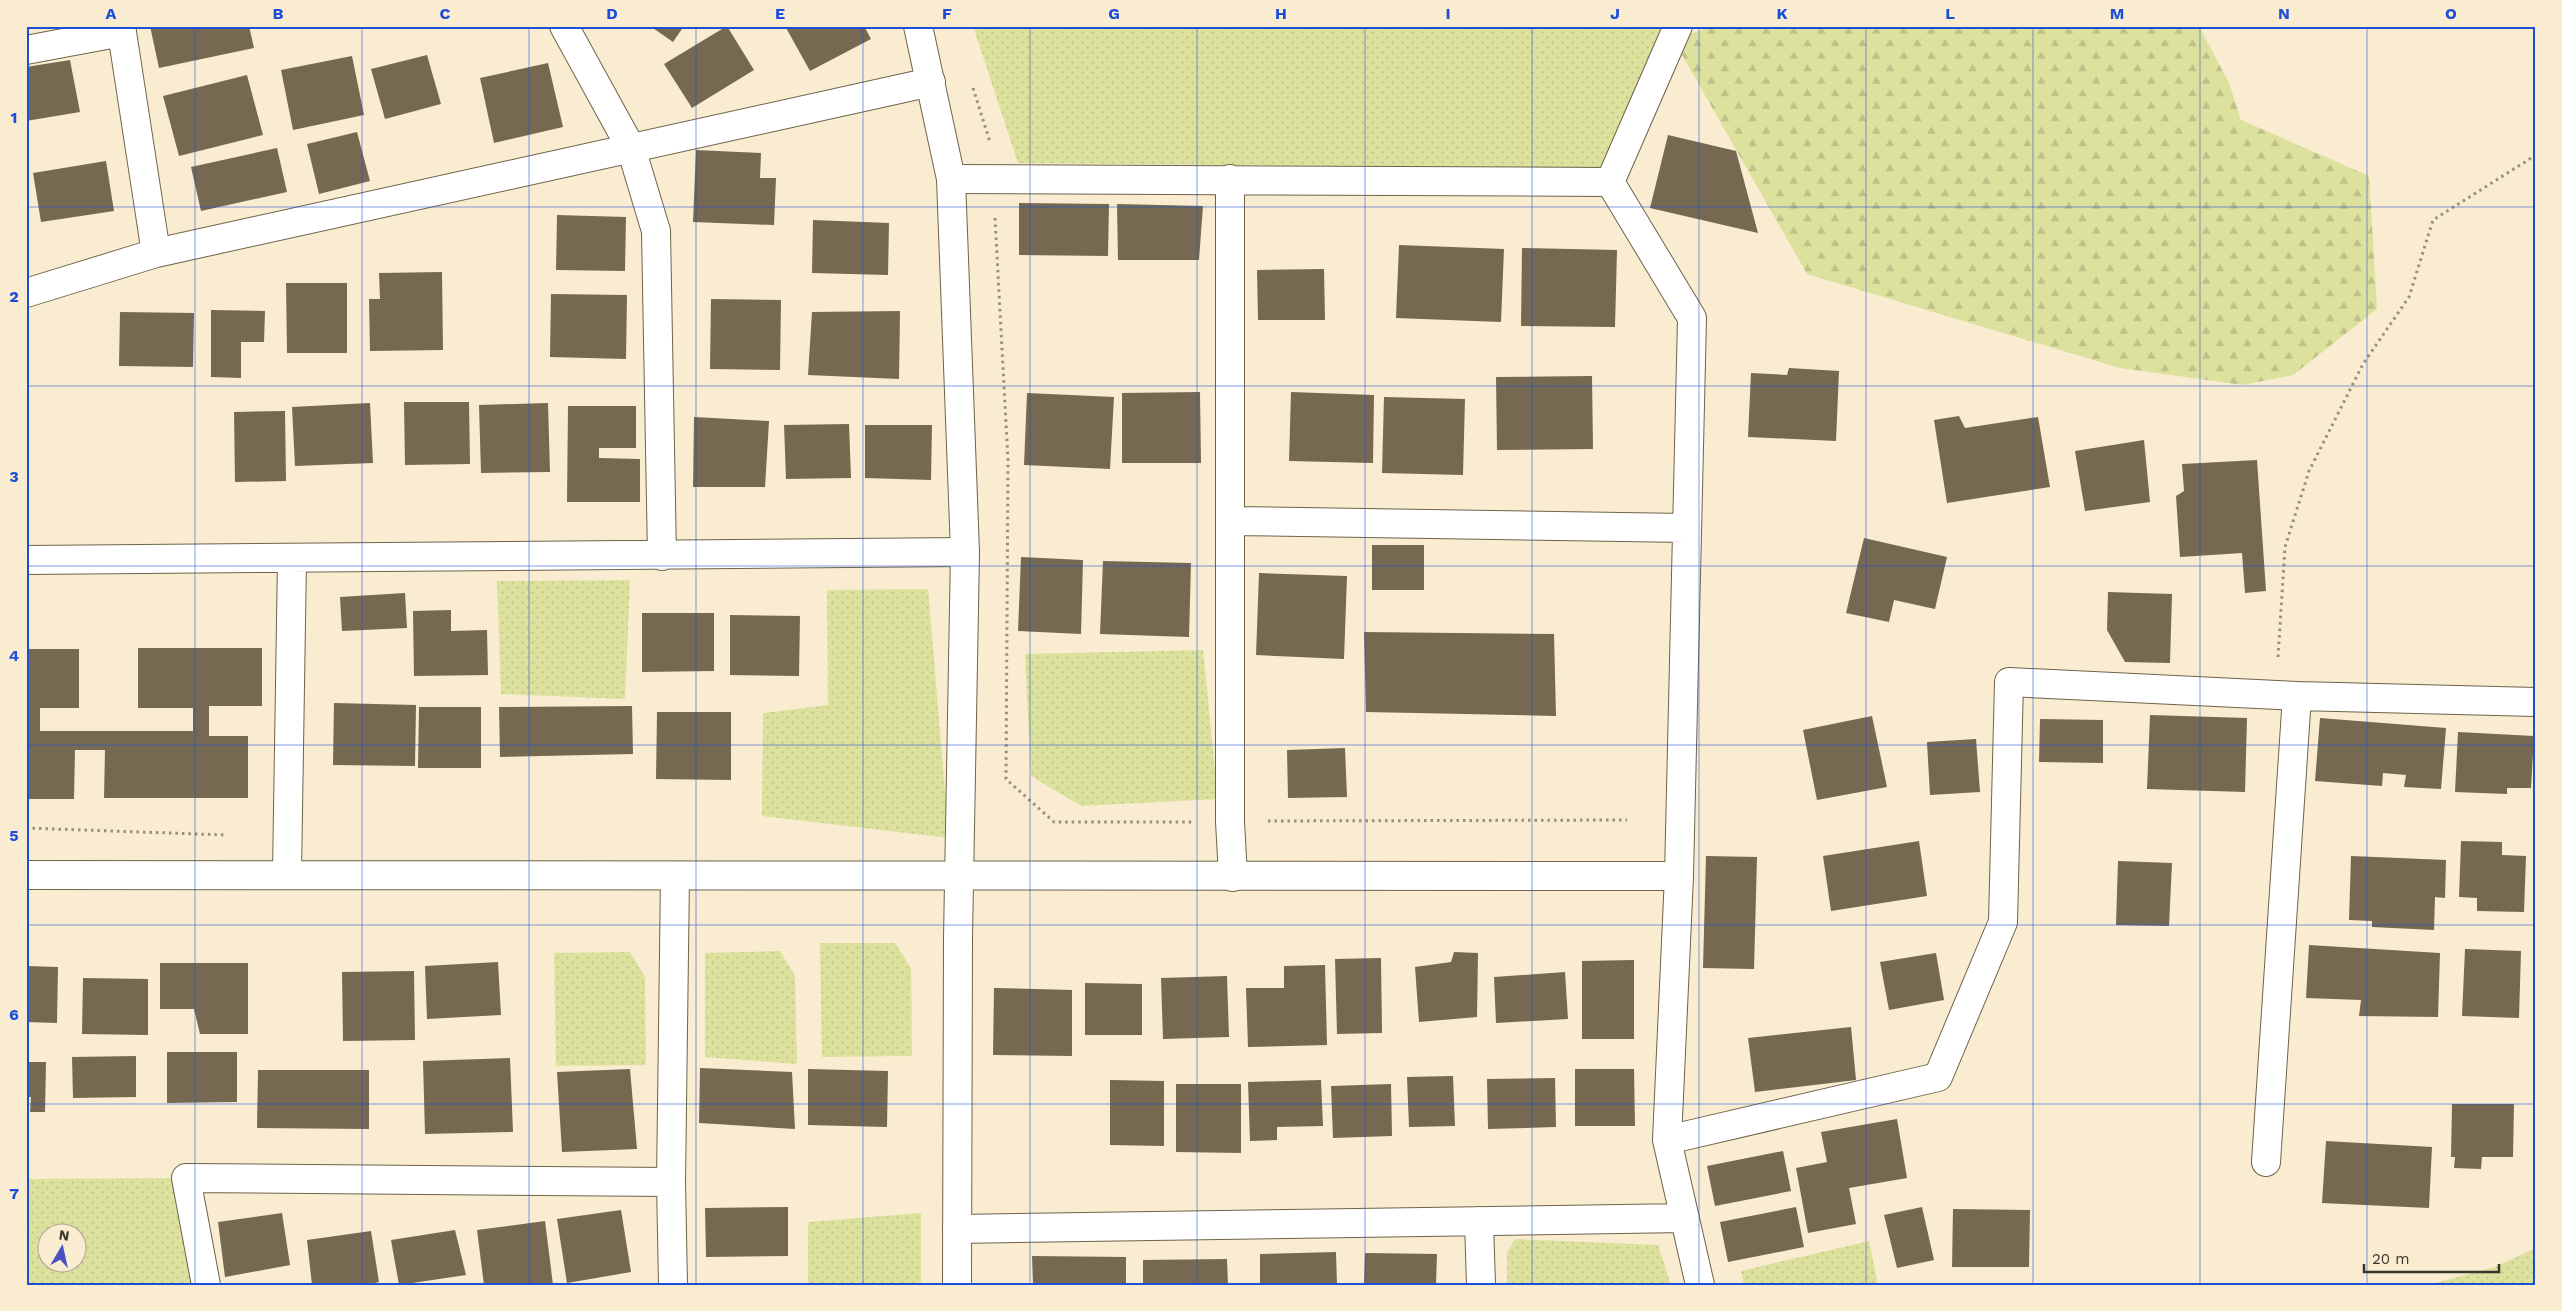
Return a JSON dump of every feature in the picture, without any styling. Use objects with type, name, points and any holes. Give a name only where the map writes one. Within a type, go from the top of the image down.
[{"type":"street","points":[[564,26],[631,148],[656,231],[662,556]]},
{"type":"street","points":[[918,26],[951,179],[965,552],[959,874],[957,1285]]},
{"type":"street","points":[[1610,182],[1678,26]]},
{"type":"street","points":[[26,50],[122,29],[156,253]]},
{"type":"street","points":[[26,293],[156,253],[931,82]]},
{"type":"street","points":[[951,179],[1610,182]]},
{"type":"street","points":[[1230,179],[1232,521],[1230,822],[1233,877]]},
{"type":"street","points":[[1610,182],[1692,318],[1679,876],[1667,1140],[1700,1285]]},
{"type":"street","points":[[1232,521],[1687,528]]},
{"type":"street","points":[[26,560],[292,560],[965,552]]},
{"type":"street","points":[[287,874],[292,560]]},
{"type":"street","points":[[1667,1140],[1938,1077],[2003,922],[2009,682],[2286,695],[2536,702]]},
{"type":"street","points":[[2266,1162],[2286,695]]},
{"type":"street","points":[[26,875],[675,876],[959,874],[1233,877],[1679,876]]},
{"type":"street","points":[[673,1285],[671,1182],[675,876]]},
{"type":"street","points":[[206,1285],[186,1178],[671,1182]]},
{"type":"street","points":[[957,1229],[1685,1218]]},
{"type":"street","points":[[1479,1221],[1481,1285]]},
{"type":"path","points":[[971,83],[990,139],[1008,460],[1006,778],[1054,822],[1627,820]]},
{"type":"path","points":[[2286,695],[2285,547],[2310,471],[2363,364],[2409,297],[2433,220],[2536,155]]},
{"type":"green space","points":[[973,26],[1678,26],[1615,169],[1018,163]]},
{"type":"green space","points":[[1714,26],[2199,26],[2229,83],[2241,120],[2369,176],[2377,309],[2293,375],[2243,385],[2120,368],[1807,274],[1673,39]]},
{"type":"green space","points":[[630,580],[625,699],[501,694],[497,581]]},
{"type":"green space","points":[[928,589],[949,838],[762,816],[763,713],[828,705],[827,590]]},
{"type":"green space","points":[[1203,650],[1218,799],[1081,806],[1031,776],[1025,654]]},
{"type":"green space","points":[[820,943],[895,943],[911,968],[912,1056],[822,1057]]},
{"type":"green space","points":[[780,951],[795,976],[797,1064],[705,1057],[705,953]]},
{"type":"green space","points":[[630,952],[645,977],[646,1065],[556,1066],[554,953]]},
{"type":"green space","points":[[186,1178],[199,1285],[26,1285],[26,1179]]},
{"type":"green space","points":[[921,1213],[921,1285],[808,1285],[808,1222]]},
{"type":"green space","points":[[1515,1239],[1658,1245],[1671,1285],[1507,1285],[1507,1253]]},
{"type":"green space","points":[[1869,1241],[1878,1285],[1744,1285],[1741,1271]]},
{"type":"green space","points":[[2536,1248],[2536,1285],[2428,1285],[2495,1267]]},
{"type":"building","points":[[150,26],[249,26],[254,48],[159,68]]},
{"type":"building","points":[[650,26],[684,26],[673,42]]},
{"type":"building","points":[[727,26],[754,70],[692,108],[664,64]]},
{"type":"building","points":[[785,26],[864,26],[871,39],[810,71]]},
{"type":"building","points":[[427,55],[441,104],[385,119],[371,69]]},
{"type":"building","points":[[352,56],[364,115],[293,130],[281,70]]},
{"type":"building","points":[[70,60],[80,112],[26,121],[26,67]]},
{"type":"building","points":[[548,63],[563,127],[494,143],[480,78]]},
{"type":"building","points":[[247,75],[263,135],[179,156],[163,96]]},
{"type":"building","points":[[357,132],[370,181],[319,194],[307,144]]},
{"type":"building","points":[[1668,135],[1736,151],[1758,233],[1650,208]]},
{"type":"building","points":[[277,148],[287,192],[201,211],[191,167]]},
{"type":"building","points":[[696,150],[761,153],[760,178],[776,178],[774,225],[693,222]]},
{"type":"building","points":[[106,161],[114,211],[41,222],[33,173]]},
{"type":"building","points":[[1019,203],[1109,204],[1108,256],[1019,255]]},
{"type":"building","points":[[1117,204],[1203,206],[1199,260],[1118,260]]},
{"type":"building","points":[[557,215],[626,217],[625,271],[556,270]]},
{"type":"building","points":[[813,220],[889,223],[888,275],[812,273]]},
{"type":"building","points":[[1399,245],[1504,249],[1501,322],[1396,318]]},
{"type":"building","points":[[1522,248],[1617,250],[1615,327],[1521,326]]},
{"type":"building","points":[[1324,269],[1325,320],[1258,320],[1257,270]]},
{"type":"building","points":[[442,272],[443,350],[370,351],[369,299],[380,299],[379,273]]},
{"type":"building","points":[[286,283],[347,283],[347,353],[287,353]]},
{"type":"building","points":[[551,294],[627,295],[626,359],[550,357]]},
{"type":"building","points":[[711,299],[781,300],[780,370],[710,369]]},
{"type":"building","points":[[211,310],[265,311],[264,342],[241,342],[241,378],[211,377]]},
{"type":"building","points":[[900,311],[899,379],[808,375],[812,312]]},
{"type":"building","points":[[120,312],[194,313],[193,367],[119,366]]},
{"type":"building","points":[[1789,368],[1839,371],[1836,441],[1748,437],[1751,373],[1787,375]]},
{"type":"building","points":[[1592,376],[1593,449],[1497,450],[1496,377]]},
{"type":"building","points":[[1200,392],[1201,463],[1122,463],[1122,393]]},
{"type":"building","points":[[1291,392],[1374,395],[1373,463],[1289,461]]},
{"type":"building","points":[[1027,393],[1114,397],[1110,469],[1024,465]]},
{"type":"building","points":[[1384,397],[1465,399],[1463,475],[1382,473]]},
{"type":"building","points":[[404,402],[469,402],[470,464],[405,465]]},
{"type":"building","points":[[370,403],[373,463],[295,466],[292,407]]},
{"type":"building","points":[[548,403],[550,472],[481,473],[479,405]]},
{"type":"building","points":[[568,406],[636,406],[636,448],[599,448],[599,458],[640,459],[640,502],[567,502]]},
{"type":"building","points":[[285,411],[286,481],[235,482],[234,412]]},
{"type":"building","points":[[1959,416],[1965,428],[2038,417],[2050,487],[1947,503],[1934,420]]},
{"type":"building","points":[[694,417],[769,421],[765,487],[693,487]]},
{"type":"building","points":[[849,424],[851,478],[786,479],[784,425]]},
{"type":"building","points":[[865,425],[932,425],[931,480],[865,478]]},
{"type":"building","points":[[2144,440],[2150,502],[2085,511],[2075,451]]},
{"type":"building","points":[[2257,460],[2266,591],[2245,593],[2242,553],[2180,557],[2176,496],[2184,491],[2182,464]]},
{"type":"building","points":[[1864,538],[1947,557],[1935,609],[1894,600],[1889,622],[1846,613]]},
{"type":"building","points":[[1372,545],[1424,545],[1424,590],[1372,590]]},
{"type":"building","points":[[1021,557],[1083,560],[1081,634],[1018,631]]},
{"type":"building","points":[[1103,561],[1191,563],[1189,637],[1100,634]]},
{"type":"building","points":[[1259,573],[1347,576],[1344,659],[1256,655]]},
{"type":"building","points":[[2108,592],[2172,594],[2170,663],[2125,662],[2107,630]]},
{"type":"building","points":[[405,593],[407,628],[342,631],[340,597]]},
{"type":"building","points":[[451,610],[451,631],[487,630],[488,675],[414,676],[413,611]]},
{"type":"building","points":[[642,613],[714,613],[714,671],[642,672]]},
{"type":"building","points":[[730,615],[800,616],[799,676],[730,675]]},
{"type":"building","points":[[1364,632],[1554,634],[1556,716],[1366,712]]},
{"type":"building","points":[[138,648],[262,648],[262,706],[209,706],[209,736],[248,736],[248,798],[104,798],[105,750],[75,750],[74,799],[26,799],[26,649],[79,649],[79,708],[40,708],[40,731],[193,731],[193,708],[138,708]]},
{"type":"building","points":[[334,703],[416,705],[415,766],[333,765]]},
{"type":"building","points":[[632,706],[633,754],[500,757],[499,707]]},
{"type":"building","points":[[419,707],[481,707],[481,768],[418,768]]},
{"type":"building","points":[[657,712],[731,712],[731,780],[656,779]]},
{"type":"building","points":[[2150,715],[2247,718],[2245,792],[2147,789]]},
{"type":"building","points":[[1872,716],[1887,787],[1817,800],[1803,730]]},
{"type":"building","points":[[2320,718],[2446,728],[2441,789],[2404,787],[2406,775],[2383,773],[2382,786],[2315,781]]},
{"type":"building","points":[[2040,719],[2103,720],[2103,763],[2039,762]]},
{"type":"building","points":[[2458,732],[2534,736],[2531,788],[2507,788],[2507,794],[2455,792]]},
{"type":"building","points":[[1976,739],[1980,792],[1930,795],[1927,742]]},
{"type":"building","points":[[1345,748],[1347,797],[1288,798],[1287,750]]},
{"type":"building","points":[[1919,841],[1927,896],[1831,911],[1823,856]]},
{"type":"building","points":[[2461,841],[2502,842],[2502,855],[2526,856],[2524,912],[2477,911],[2477,898],[2459,897]]},
{"type":"building","points":[[1706,856],[1757,857],[1754,969],[1703,968]]},
{"type":"building","points":[[2351,856],[2446,860],[2445,898],[2435,897],[2434,930],[2372,927],[2372,921],[2349,920]]},
{"type":"building","points":[[2118,861],[2172,863],[2169,926],[2116,925]]},
{"type":"building","points":[[2309,945],[2440,953],[2438,1017],[2359,1016],[2361,1000],[2306,998]]},
{"type":"building","points":[[2465,949],[2521,951],[2519,1018],[2462,1016]]},
{"type":"building","points":[[1454,952],[1478,953],[1477,1017],[1419,1022],[1415,967],[1451,962]]},
{"type":"building","points":[[1936,953],[1944,1000],[1889,1010],[1880,962]]},
{"type":"building","points":[[1381,958],[1382,1033],[1337,1034],[1335,959]]},
{"type":"building","points":[[1634,960],[1634,1039],[1582,1039],[1582,961]]},
{"type":"building","points":[[498,962],[501,1015],[427,1019],[425,966]]},
{"type":"building","points":[[160,963],[248,963],[248,1034],[200,1034],[194,1009],[160,1009]]},
{"type":"building","points":[[1325,965],[1327,1045],[1248,1047],[1246,988],[1284,988],[1284,966]]},
{"type":"building","points":[[26,966],[58,967],[57,1023],[26,1022]]},
{"type":"building","points":[[414,971],[415,1040],[343,1041],[342,972]]},
{"type":"building","points":[[1565,972],[1568,1019],[1496,1023],[1494,977]]},
{"type":"building","points":[[1227,976],[1229,1037],[1163,1039],[1161,978]]},
{"type":"building","points":[[83,978],[148,979],[148,1035],[82,1034]]},
{"type":"building","points":[[1085,983],[1142,984],[1142,1035],[1085,1035]]},
{"type":"building","points":[[994,988],[1072,990],[1072,1056],[993,1055]]},
{"type":"building","points":[[1851,1027],[1856,1080],[1755,1092],[1748,1038]]},
{"type":"building","points":[[167,1052],[237,1052],[237,1102],[167,1103]]},
{"type":"building","points":[[136,1056],[136,1097],[73,1098],[72,1057]]},
{"type":"building","points":[[510,1058],[513,1132],[425,1134],[423,1061]]},
{"type":"building","points":[[26,1062],[46,1062],[45,1112],[30,1112],[31,1097],[26,1097]]},
{"type":"building","points":[[700,1068],[792,1072],[795,1129],[699,1123]]},
{"type":"building","points":[[630,1069],[637,1149],[562,1152],[557,1072]]},
{"type":"building","points":[[808,1069],[888,1071],[887,1127],[808,1125]]},
{"type":"building","points":[[1575,1069],[1634,1069],[1635,1126],[1575,1126]]},
{"type":"building","points":[[258,1070],[369,1070],[369,1129],[257,1128]]},
{"type":"building","points":[[1453,1076],[1455,1126],[1409,1127],[1407,1077]]},
{"type":"building","points":[[1555,1078],[1556,1127],[1488,1129],[1487,1079]]},
{"type":"building","points":[[1110,1080],[1164,1081],[1164,1146],[1110,1145]]},
{"type":"building","points":[[1321,1080],[1323,1126],[1277,1127],[1277,1140],[1250,1141],[1248,1082]]},
{"type":"building","points":[[1176,1084],[1241,1084],[1241,1153],[1176,1152]]},
{"type":"building","points":[[1391,1084],[1392,1136],[1333,1138],[1331,1086]]},
{"type":"building","points":[[2452,1104],[2514,1104],[2513,1157],[2482,1157],[2481,1169],[2454,1168],[2455,1157],[2451,1157]]},
{"type":"building","points":[[1897,1119],[1907,1178],[1849,1188],[1856,1224],[1808,1233],[1796,1168],[1827,1162],[1821,1132]]},
{"type":"building","points":[[2326,1141],[2432,1147],[2429,1208],[2322,1203]]},
{"type":"building","points":[[1783,1151],[1791,1191],[1715,1206],[1707,1166]]},
{"type":"building","points":[[788,1207],[788,1256],[706,1257],[705,1208]]},
{"type":"building","points":[[1796,1207],[1804,1247],[1728,1262],[1720,1222]]},
{"type":"building","points":[[1922,1207],[1934,1260],[1897,1268],[1884,1215]]},
{"type":"building","points":[[1953,1209],[2030,1210],[2029,1267],[1952,1267]]},
{"type":"building","points":[[621,1210],[631,1272],[567,1283],[557,1219]]},
{"type":"building","points":[[282,1213],[290,1265],[225,1277],[218,1222]]},
{"type":"building","points":[[545,1221],[553,1285],[484,1285],[477,1230]]},
{"type":"building","points":[[455,1230],[466,1275],[399,1285],[391,1240]]},
{"type":"building","points":[[371,1231],[379,1282],[366,1285],[312,1285],[307,1240]]},
{"type":"building","points":[[1336,1252],[1337,1285],[1260,1285],[1260,1254]]},
{"type":"building","points":[[1365,1253],[1437,1254],[1436,1285],[1364,1285]]},
{"type":"building","points":[[1032,1256],[1126,1257],[1126,1285],[1033,1285]]},
{"type":"building","points":[[1227,1259],[1228,1285],[1143,1285],[1143,1260]]}]
